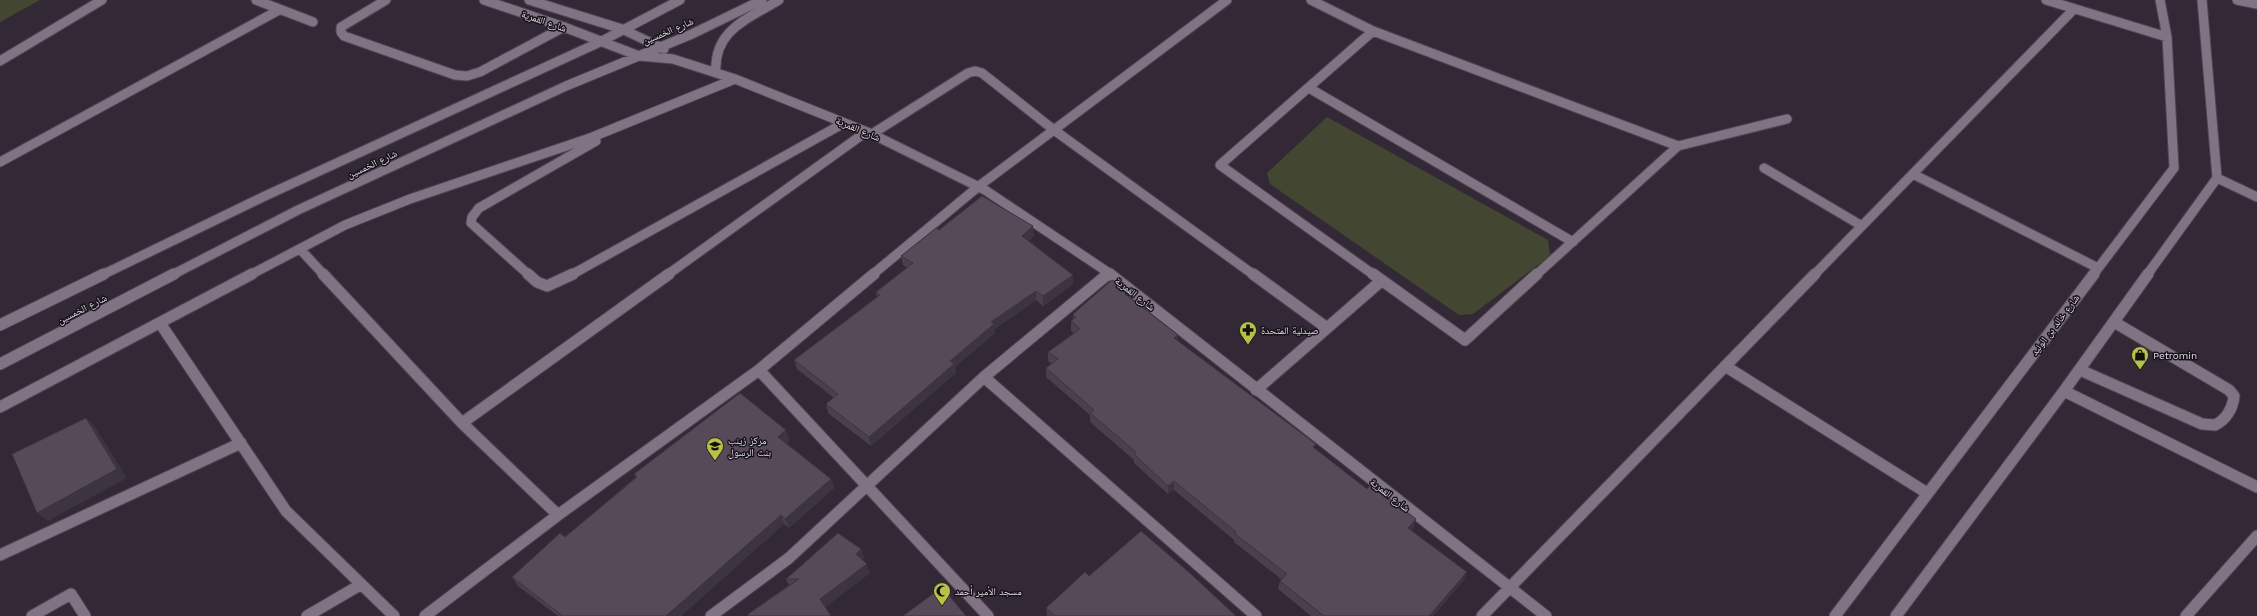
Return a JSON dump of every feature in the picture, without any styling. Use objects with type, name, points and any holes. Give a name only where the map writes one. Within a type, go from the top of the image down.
[{"type":"street","points":[[0,62],[102,0]]},
{"type":"street","points":[[256,0],[313,22]]},
{"type":"street","points":[[386,0],[341,27],[341,32],[344,36],[455,75],[467,76],[480,72],[564,27]]},
{"type":"street","name":"شارع القمرية","points":[[484,0],[564,27],[639,56],[673,59],[735,79],[869,133],[978,186],[1109,273],[1509,589],[1546,616]]},
{"type":"street","points":[[529,0],[544,2],[622,29],[662,46],[673,59]]},
{"type":"street","name":"شارع الخمسين","points":[[0,325],[265,196],[600,42],[622,29],[680,0]]},
{"type":"street","name":"شارع الخمسين","points":[[0,364],[298,210],[566,86],[692,34],[762,0]]},
{"type":"street","points":[[716,73],[714,58],[719,45],[733,30],[779,0]]},
{"type":"street","points":[[425,616],[558,515],[759,370],[978,186],[1227,0]]},
{"type":"street","points":[[1311,0],[1373,31],[1678,146]]},
{"type":"street","points":[[2046,0],[2167,37]]},
{"type":"street","name":"شارع خالد بن الوليد","points":[[1836,616],[1927,493],[2174,168],[2167,37],[2160,0]]},
{"type":"street","points":[[1896,616],[2080,370],[2217,178],[2202,0]]},
{"type":"street","points":[[2236,0],[2257,4]]},
{"type":"street","points":[[1482,616],[2074,9]]},
{"type":"street","points":[[0,162],[279,10]]},
{"type":"street","points":[[1373,31],[1220,165],[1465,340],[1678,146],[1787,119]]},
{"type":"street","points":[[462,423],[869,133],[968,73],[975,71],[982,73],[1054,130],[1327,328]]},
{"type":"street","points":[[0,407],[345,225],[410,199],[590,138],[735,79]]},
{"type":"street","points":[[1309,88],[1573,242]]},
{"type":"street","points":[[627,123],[479,208],[472,217],[471,223],[537,282],[547,286],[559,282],[844,122]]},
{"type":"street","points":[[1764,168],[1862,226]]},
{"type":"street","points":[[1913,174],[2098,268]]},
{"type":"street","points":[[2217,178],[2257,197]]},
{"type":"street","points":[[300,249],[462,423],[558,515]]},
{"type":"street","points":[[711,616],[789,558],[984,378],[1109,273]]},
{"type":"street","points":[[1256,390],[1381,281]]},
{"type":"street","points":[[2080,370],[2202,424],[2213,426],[2219,423],[2234,402],[2234,396],[2229,390],[2114,322]]},
{"type":"street","points":[[160,323],[286,511],[360,585],[394,616]]},
{"type":"street","points":[[1726,366],[1927,493]]},
{"type":"street","points":[[759,370],[988,616]]},
{"type":"street","points":[[984,378],[1256,616]]},
{"type":"street","points":[[2064,391],[2257,487]]},
{"type":"street","points":[[0,555],[241,443]]},
{"type":"street","points":[[2186,616],[2257,536]]},
{"type":"street","points":[[307,616],[360,585]]},
{"type":"street","points":[[32,616],[71,594],[84,616]]},
{"type":"green space","points":[[0,0],[40,0],[0,22]]},
{"type":"green space","points":[[1327,117],[1548,240],[1550,256],[1473,314],[1459,315],[1270,184],[1267,173]]},
{"type":"building","points":[[982,196],[1033,226],[1022,236],[1073,275],[1043,296],[1036,291],[991,322],[994,324],[950,361],[954,364],[869,437],[826,404],[838,394],[794,360],[880,295],[876,292],[913,263],[901,256],[936,228],[939,230]]},
{"type":"building","points":[[1112,280],[1129,291],[1125,294],[1178,335],[1174,338],[1316,444],[1313,447],[1367,489],[1371,485],[1416,519],[1408,528],[1467,572],[1429,616],[1324,616],[1280,581],[1287,574],[1235,534],[1236,532],[1174,481],[1168,486],[1134,454],[1136,452],[1090,413],[1094,410],[1046,368],[1058,359],[1048,352],[1080,329],[1071,321],[1076,317],[1073,314]]},
{"type":"building","points":[[740,393],[786,430],[778,437],[831,479],[785,519],[781,515],[666,616],[563,616],[512,577],[560,533],[565,537],[637,477],[634,474]]},
{"type":"building","points":[[86,418],[117,469],[37,513],[12,454]]},
{"type":"building","points":[[1141,531],[1191,574],[1236,616],[1055,616],[1046,608],[1085,572],[1089,576]]},
{"type":"building","points":[[838,533],[861,549],[856,554],[867,564],[820,599],[831,616],[749,616],[748,614],[799,579],[786,579]]},
{"type":"building","points":[[942,587],[966,616],[903,616]]},
{"type":"place","name":"صيدلية المتحدة","points":[[1248,345]]},
{"type":"place","name":"Petromin","points":[[2140,370]]},
{"type":"place","name":"مركز زينب بنت الرسول","points":[[715,461]]},
{"type":"place","name":"مسجد الأمير أحمد","points":[[942,606]]}]
